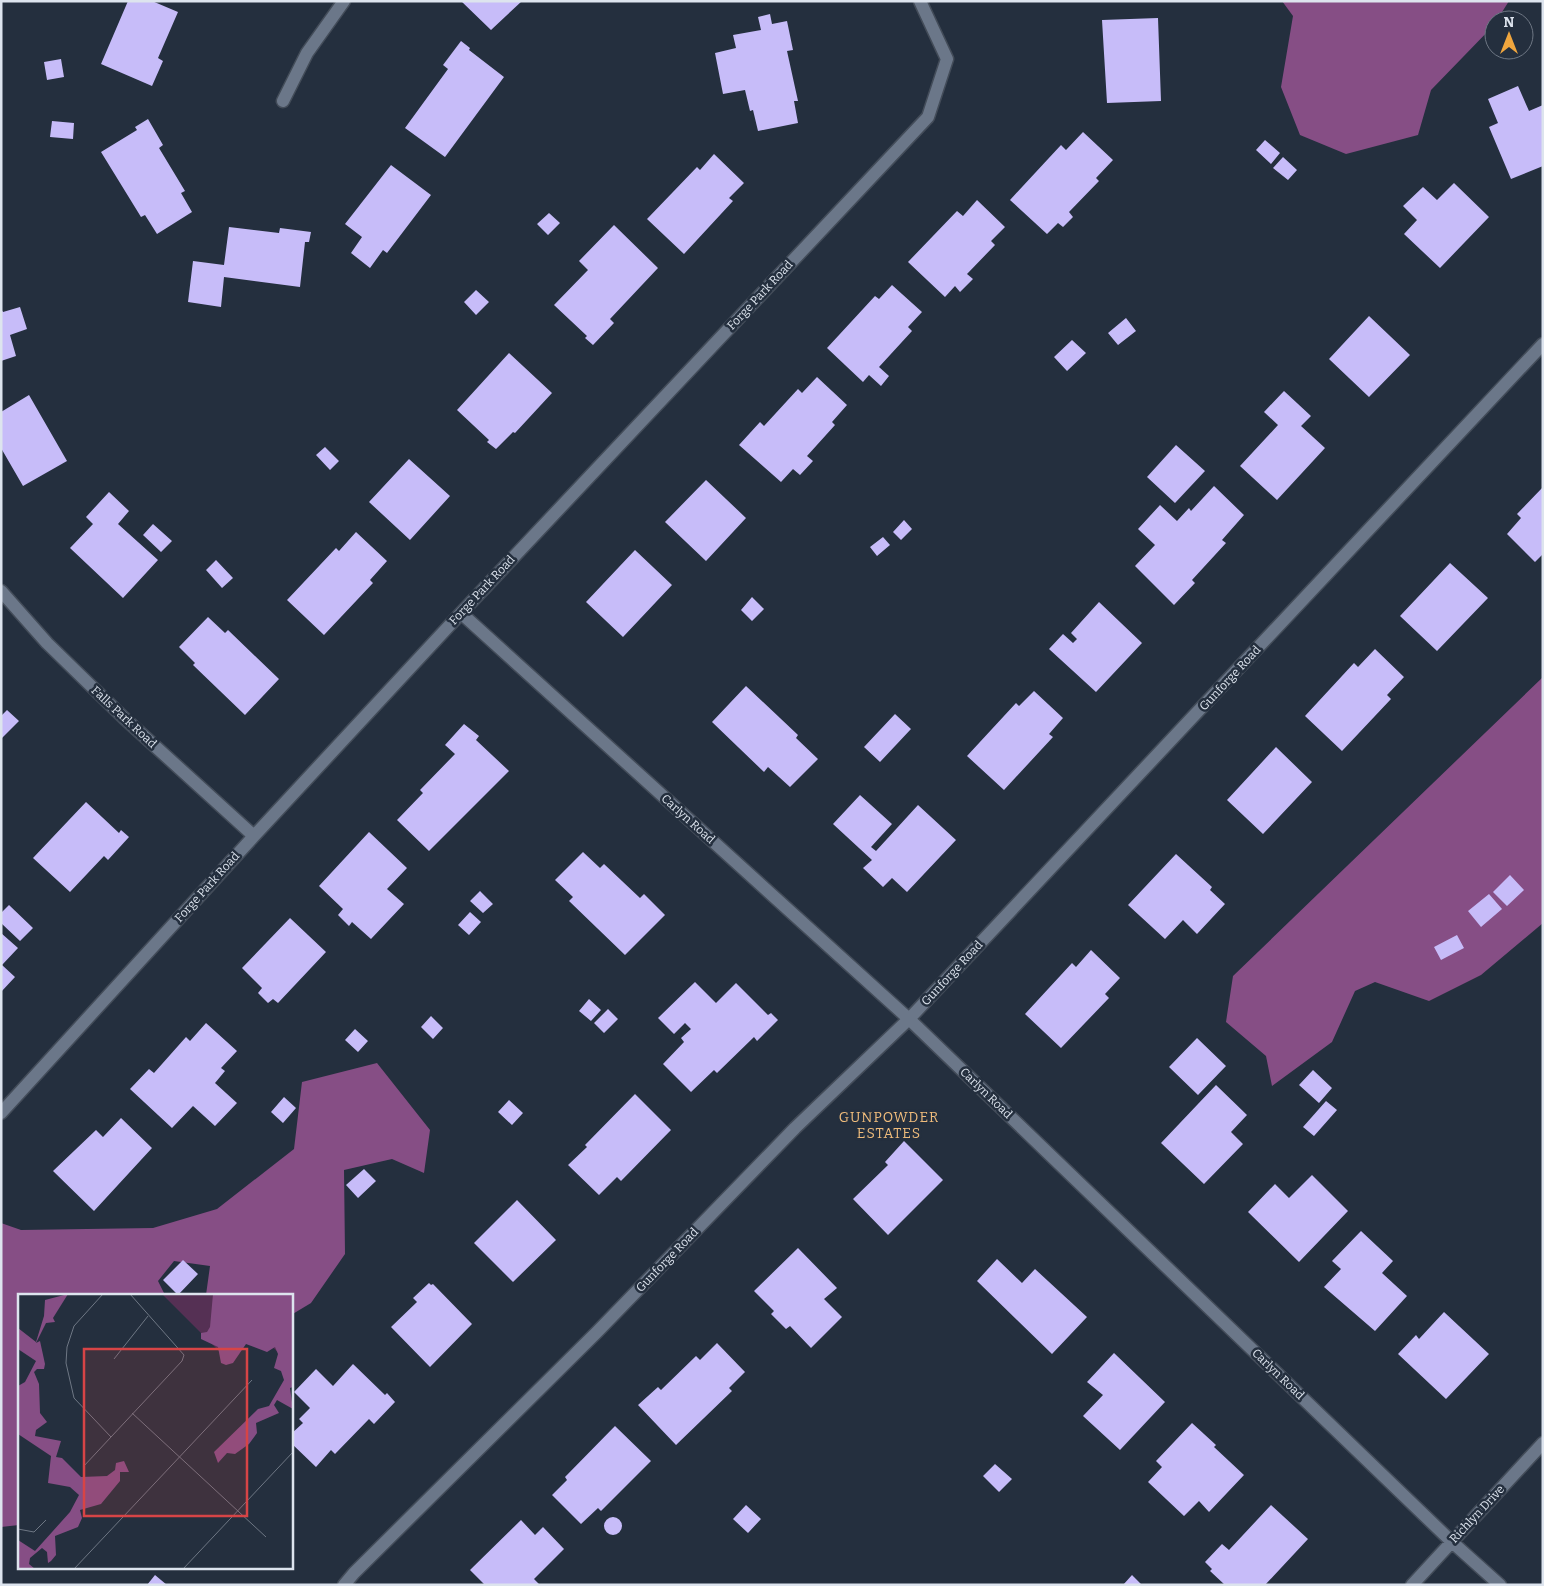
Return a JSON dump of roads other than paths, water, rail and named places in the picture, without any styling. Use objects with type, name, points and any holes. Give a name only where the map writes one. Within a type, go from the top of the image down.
[{"type":"street","points":[[283,101],[308,53],[344,1]]},
{"type":"street","name":"Forge Park Road","points":[[1,1113],[460,613],[928,117],[947,59],[920,1]]},
{"type":"street","name":"Gunforge Road","points":[[344,1585],[597,1332],[795,1128],[909,1019],[1543,344]]},
{"type":"street","name":"Falls Park Road","points":[[1,591],[61,657],[124,718],[254,836]]},
{"type":"street","name":"Carlyn Road","points":[[460,613],[909,1019],[1452,1542],[1500,1585]]},
{"type":"street","name":"Richlyn Drive","points":[[1412,1585],[1543,1443]]},
{"type":"district","name":"GUNPOWDER ESTATES","points":[[889,1126]]}]
